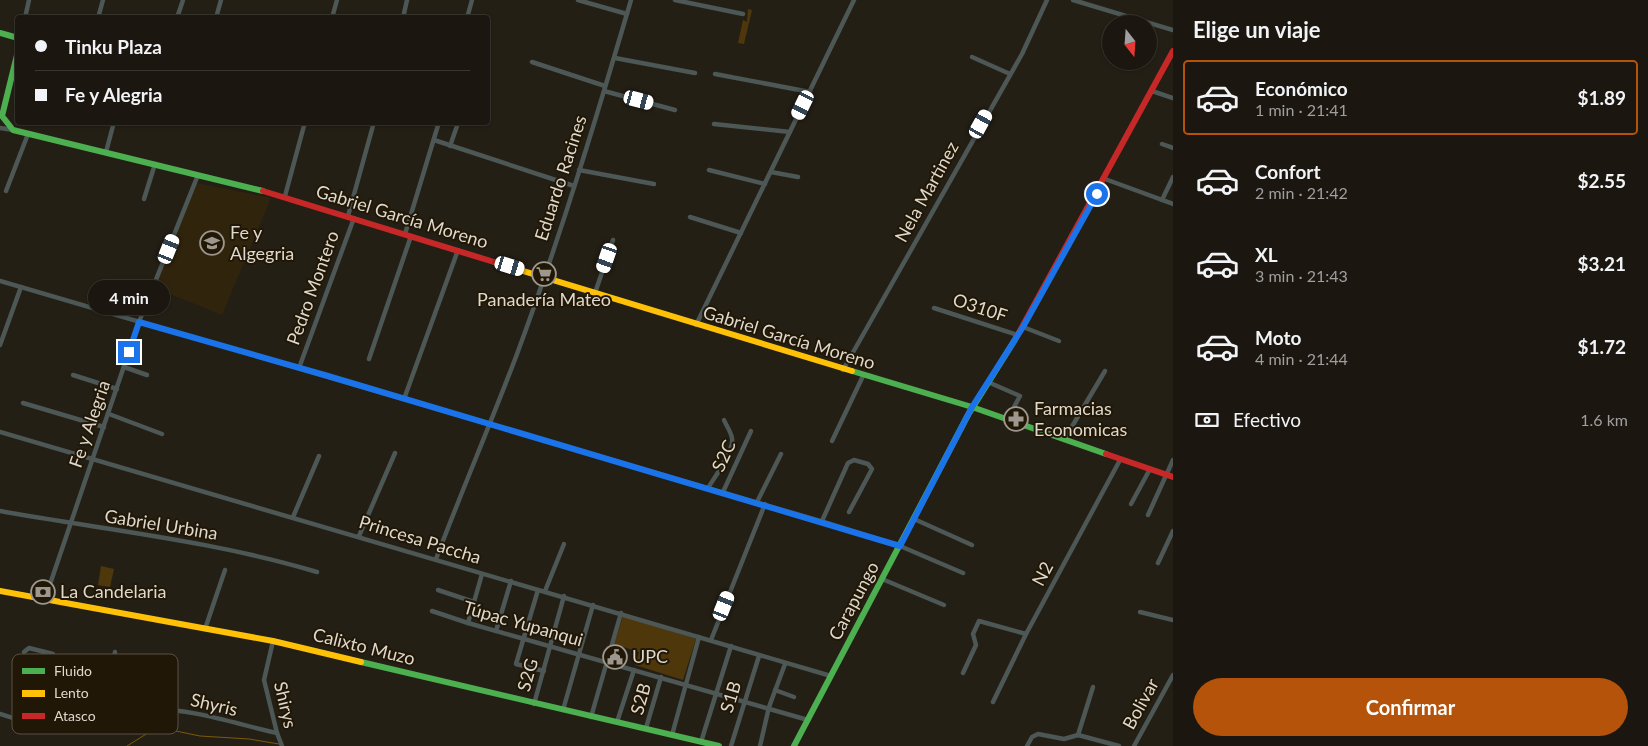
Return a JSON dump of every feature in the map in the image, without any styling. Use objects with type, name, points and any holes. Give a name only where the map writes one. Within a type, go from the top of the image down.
[{"type":"street","points":[[26,15],[30,0]]},
{"type":"street","points":[[99,15],[103,0]]},
{"type":"street","points":[[178,15],[182,0]]},
{"type":"street","points":[[217,15],[221,0]]},
{"type":"street","points":[[333,15],[337,0]]},
{"type":"street","points":[[404,15],[408,0]]},
{"type":"street","points":[[468,15],[472,0]]},
{"type":"street","points":[[578,0],[627,14]]},
{"type":"street","name":"Eduardo Racines","points":[[436,558],[516,355],[544,276],[615,58],[631,0]]},
{"type":"street","points":[[675,0],[743,14]]},
{"type":"street","points":[[696,326],[854,0]]},
{"type":"street","name":"Nela Martinez","points":[[843,370],[1022,54],[1048,0]]},
{"type":"street","points":[[1073,0],[1173,30]]},
{"type":"street","points":[[0,33],[15,37]]},
{"type":"street","name":"Carapungo","points":[[794,746],[972,407],[1023,327],[1105,180],[1173,51]]},
{"type":"street","points":[[972,57],[1010,74]]},
{"type":"street","points":[[615,58],[695,73]]},
{"type":"street","points":[[532,62],[604,89],[675,110]]},
{"type":"street","points":[[13,130],[2,116],[15,63]]},
{"type":"street","points":[[715,74],[810,92]]},
{"type":"street","points":[[1152,91],[1173,98]]},
{"type":"street","points":[[714,124],[790,132]]},
{"type":"street","points":[[106,152],[113,125]]},
{"type":"street","points":[[285,196],[304,125]]},
{"type":"street","name":"Pedro Montero","points":[[299,368],[350,217],[373,125]]},
{"type":"street","points":[[369,359],[408,235],[438,125]]},
{"type":"street","points":[[450,146],[457,126]]},
{"type":"street","points":[[0,128],[13,130]]},
{"type":"street","name":"Gabriel García Moreno","points":[[13,130],[285,196],[595,292],[696,326],[972,407],[1173,477]]},
{"type":"street","points":[[6,191],[28,134]]},
{"type":"street","points":[[434,140],[574,186]]},
{"type":"street","points":[[1162,144],[1173,148]]},
{"type":"street","points":[[144,199],[155,164]]},
{"type":"street","points":[[579,170],[654,184]]},
{"type":"street","points":[[709,170],[765,184]]},
{"type":"street","points":[[771,172],[798,177]]},
{"type":"street","name":"Fe y Alegria","points":[[45,599],[70,523],[94,460],[139,322],[198,175]]},
{"type":"street","points":[[1162,200],[1173,177]]},
{"type":"street","points":[[1105,180],[1173,204]]},
{"type":"street","points":[[690,217],[741,233]]},
{"type":"street","points":[[595,292],[613,240]]},
{"type":"street","points":[[404,399],[458,250]]},
{"type":"street","points":[[0,281],[764,504],[900,546],[963,574]]},
{"type":"street","points":[[0,345],[21,287]]},
{"type":"street","name":"O310F","points":[[934,308],[1018,335]]},
{"type":"street","points":[[1023,327],[1058,341]]},
{"type":"street","points":[[124,367],[147,374]]},
{"type":"street","points":[[1064,440],[1105,371]]},
{"type":"street","points":[[73,375],[117,389]]},
{"type":"street","points":[[832,441],[864,376]]},
{"type":"street","points":[[988,382],[1020,396],[1006,420]]},
{"type":"street","points":[[23,403],[104,427]]},
{"type":"street","points":[[109,414],[162,434]]},
{"type":"street","points":[[708,488],[724,462],[732,443],[732,438],[724,420]]},
{"type":"street","name":"S2C","points":[[723,492],[751,430]]},
{"type":"street","name":"Princesa Paccha","points":[[0,432],[436,558],[482,574],[564,596],[785,664],[831,676]]},
{"type":"street","points":[[359,536],[395,453]]},
{"type":"street","points":[[757,502],[781,454]]},
{"type":"street","points":[[293,517],[319,456]]},
{"type":"street","points":[[822,522],[848,463],[854,460],[868,464],[872,469],[849,512]]},
{"type":"street","name":"N2","points":[[993,702],[1026,634],[1120,460]]},
{"type":"street","points":[[1148,515],[1173,460]]},
{"type":"street","points":[[1131,504],[1150,469]]},
{"type":"street","points":[[711,640],[764,504]]},
{"type":"street","name":"Gabriel Urbina","points":[[0,511],[222,548],[275,559],[317,572]]},
{"type":"street","points":[[914,519],[972,545]]},
{"type":"street","points":[[1158,563],[1173,531]]},
{"type":"street","points":[[545,592],[564,544]]},
{"type":"street","points":[[206,628],[225,570]]},
{"type":"street","points":[[468,624],[482,574]]},
{"type":"street","points":[[882,579],[944,605]]},
{"type":"street","points":[[496,631],[511,582]]},
{"type":"street","points":[[438,590],[474,602]]},
{"type":"street","points":[[538,590],[516,664],[544,671]]},
{"type":"street","name":"Calixto Muzo","points":[[0,591],[273,641],[534,704],[719,746]]},
{"type":"street","name":"S2G","points":[[534,704],[564,596]]},
{"type":"street","points":[[563,710],[593,605]]},
{"type":"street","name":"Túpac Yupanqui","points":[[432,611],[468,624],[744,700],[808,720]]},
{"type":"street","points":[[1140,612],[1173,620]]},
{"type":"street","points":[[591,717],[621,613]]},
{"type":"street","points":[[963,673],[976,645],[973,634],[979,621],[1026,634]]},
{"type":"street","points":[[672,735],[699,637]]},
{"type":"street","name":"Shirys","points":[[273,641],[264,680],[276,733],[282,746]]},
{"type":"street","points":[[701,742],[715,692],[731,646]]},
{"type":"street","points":[[24,652],[29,648],[53,654]]},
{"type":"street","name":"S1B","points":[[731,746],[759,656]]},
{"type":"street","points":[[760,746],[769,708],[785,664]]},
{"type":"street","points":[[617,722],[634,670]]},
{"type":"street","name":"Bolivar","points":[[1134,746],[1173,675]]},
{"type":"street","name":"S2B","points":[[646,728],[661,677]]},
{"type":"street","points":[[1078,735],[1093,687]]},
{"type":"street","points":[[776,690],[794,697]]},
{"type":"street","name":"Shyris","points":[[178,711],[276,733]]},
{"type":"street","points":[[1027,746],[1032,737],[1038,734],[1064,739],[1078,735],[1119,746]]},
{"type":"shaded area","points":[[748,9],[752,10],[744,44],[738,43],[743,20],[747,22]]},
{"type":"shaded area","name":"Fe y Algegria","points":[[196,183],[271,198],[222,315],[153,287]]},
{"type":"shaded area","points":[[101,566],[114,569],[110,587],[98,585]]},
{"type":"shaded area","points":[[623,616],[696,639],[683,680],[635,665],[639,652],[614,644]]},
{"type":"waterway","points":[[178,731],[200,736],[249,739],[279,744]]},
{"type":"waterway","points":[[127,746],[146,734]]},
{"type":"traffic: fast","points":[[0,33],[15,37]]},
{"type":"traffic: fast","points":[[15,63],[2,116],[13,130],[263,191]]},
{"type":"traffic: fast","points":[[794,746],[968,415],[1016,338]]},
{"type":"traffic: fast","points":[[852,371],[972,407],[1106,454]]},
{"type":"traffic: fast","points":[[361,662],[719,746]]},
{"type":"traffic: slow","points":[[494,262],[852,371]]},
{"type":"traffic: slow","points":[[0,591],[273,641],[361,662]]},
{"type":"traffic: jam","points":[[1016,338],[1173,51]]},
{"type":"traffic: jam","points":[[263,191],[494,262]]},
{"type":"traffic: jam","points":[[1106,454],[1173,477]]},
{"type":"place","name":"Fe y Algegria","points":[[212,243]]},
{"type":"place","name":"Panadería Mateo","points":[[544,274]]},
{"type":"place","name":"Farmacias Economicas","points":[[1016,419]]},
{"type":"place","name":"La Candelaria","points":[[43,592]]},
{"type":"place","name":"UPC","points":[[615,657]]},
{"type":"route","points":[[129,352],[139,322],[757,502],[900,546],[972,407],[1023,327],[1097,194]]}]
